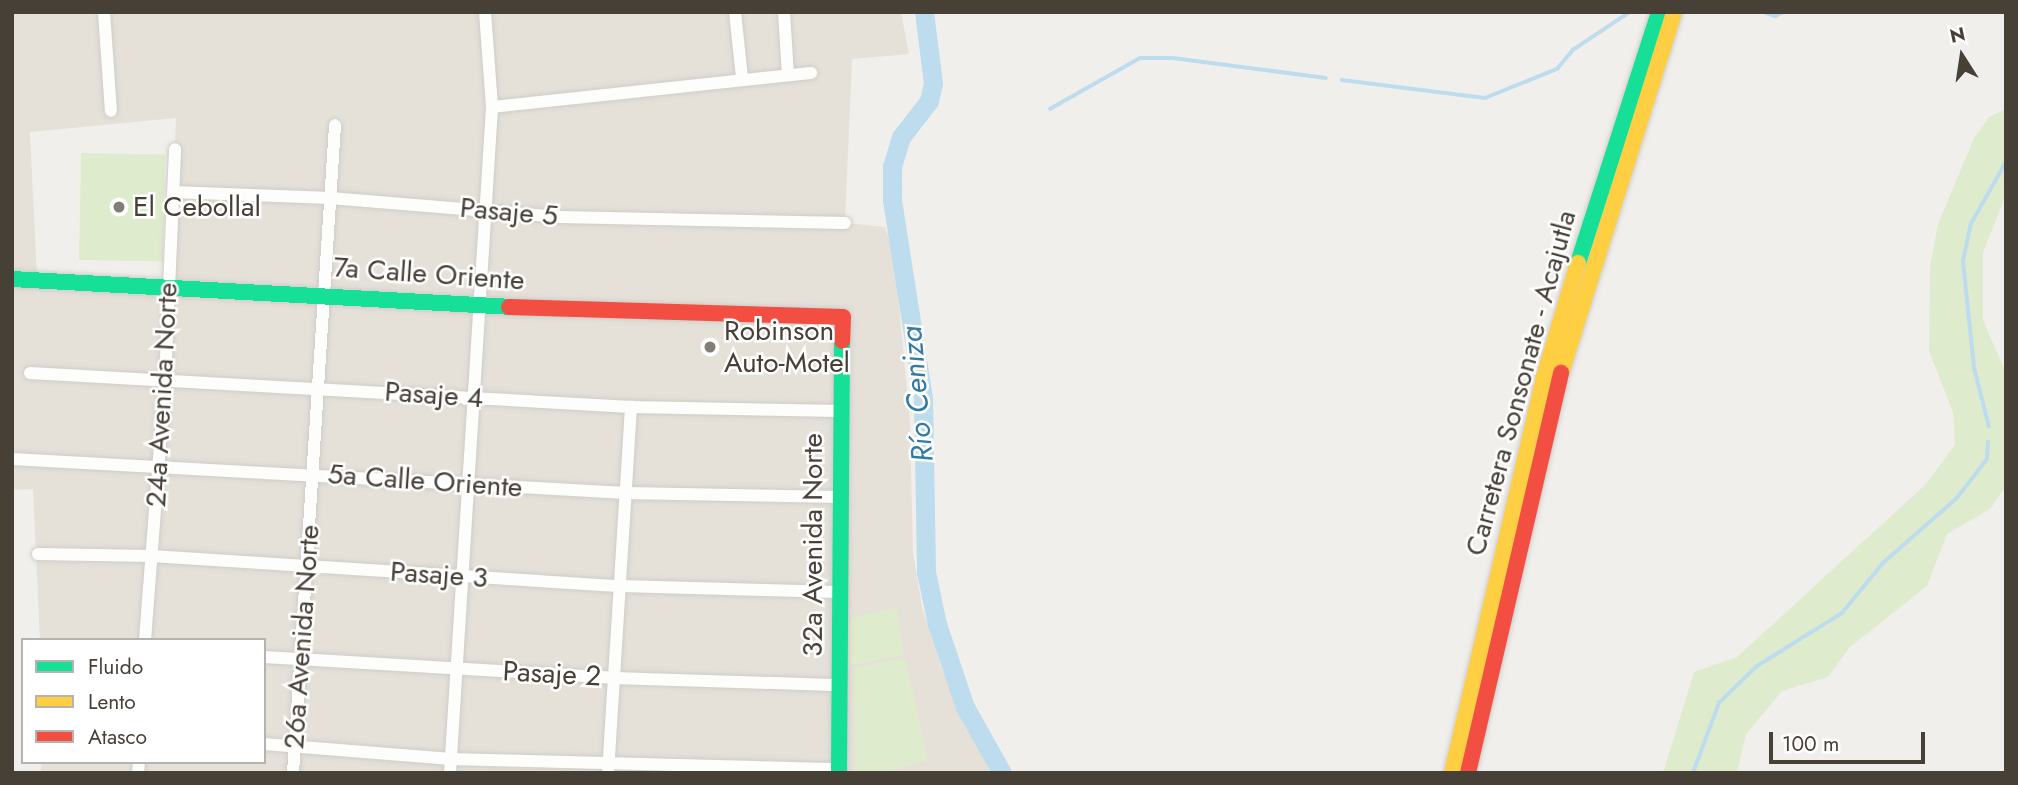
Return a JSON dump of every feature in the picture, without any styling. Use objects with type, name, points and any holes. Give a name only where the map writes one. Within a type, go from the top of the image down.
[{"type":"main road","name":"Carretera Sonsonate - Acajutla","points":[[1452,773],[1544,377],[1609,156],[1659,12]]},
{"type":"main road","points":[[1468,773],[1560,376],[1674,12]]},
{"type":"main road","name":"7a Calle Oriente","points":[[12,279],[479,303],[843,317]]},
{"type":"main road","name":"32a Avenida Norte","points":[[840,771],[839,411],[843,317]]},
{"type":"street","points":[[104,12],[111,111]]},
{"type":"street","points":[[450,773],[492,107],[485,12]]},
{"type":"street","points":[[735,12],[742,78]]},
{"type":"street","points":[[784,12],[788,75]]},
{"type":"street","points":[[492,107],[742,78],[811,74]]},
{"type":"street","name":"26a Avenida Norte","points":[[293,773],[335,125]]},
{"type":"street","name":"24a Avenida Norte","points":[[145,638],[165,380],[175,149]]},
{"type":"street","name":"Pasaje 5","points":[[173,192],[330,198],[559,217],[845,223]]},
{"type":"street","name":"Pasaje 4","points":[[30,373],[318,387],[631,407],[839,411]]},
{"type":"street","points":[[608,768],[631,407]]},
{"type":"street","name":"5a Calle Oriente","points":[[12,459],[158,464],[626,493],[839,497]]},
{"type":"street","name":"Pasaje 3","points":[[38,554],[152,556],[618,586],[839,592]]},
{"type":"street","name":"Pasaje 2","points":[[266,657],[613,678],[840,685]]},
{"type":"street","points":[[266,744],[608,768],[840,771]]},
{"type":"shaded area","points":[[12,12],[901,12],[909,54],[852,59],[845,223],[885,227],[894,251],[910,423],[913,552],[922,607],[943,672],[977,736],[990,773],[40,773],[42,764],[266,764],[266,638],[40,638],[33,489],[12,490]],"holes":[[[176,118],[168,285],[37,278],[30,132]]]},
{"type":"green space","points":[[2006,109],[2006,195],[1983,252],[1983,320],[2006,373],[2006,486],[1990,509],[1947,534],[1927,586],[1850,647],[1828,677],[1782,691],[1746,734],[1737,773],[1663,773],[1694,672],[1737,657],[1925,485],[1955,445],[1953,412],[1929,351],[1930,267],[1938,224],[1974,138],[1989,117]]},
{"type":"green space","name":"El Cebollal","points":[[81,153],[165,154],[163,261],[79,260]]},
{"type":"green space","points":[[896,608],[904,655],[847,666],[847,618]]},
{"type":"green space","points":[[905,658],[928,760],[884,773],[855,773],[854,668]]},
{"type":"waterway","name":"Río Ceniza","points":[[924,12],[933,83],[929,101],[901,137],[892,166],[892,200],[923,397],[926,572],[937,624],[965,707],[1002,773]]},
{"type":"waterway","points":[[1342,80],[1485,98],[1557,69],[1573,50],[1630,12]]},
{"type":"waterway","points":[[1764,12],[1775,16],[1784,12]]},
{"type":"waterway","points":[[1050,109],[1140,58],[1173,58],[1326,78]]},
{"type":"waterway","points":[[1989,427],[1974,368],[1963,261],[1971,224],[2006,162]]},
{"type":"waterway","points":[[1693,773],[1719,703],[1757,666],[1842,613],[1883,563],[1957,498],[1987,459],[1988,442]]},
{"type":"traffic: fast","points":[[1578,263],[1659,12]]},
{"type":"traffic: fast","points":[[12,279],[509,307]]},
{"type":"traffic: fast","points":[[839,773],[842,341]]},
{"type":"traffic: slow","points":[[1561,373],[1674,12]]},
{"type":"traffic: slow","points":[[1452,773],[1544,377],[1578,263]]},
{"type":"traffic: jam","points":[[509,307],[843,317],[842,341]]},
{"type":"traffic: jam","points":[[1468,773],[1561,373]]},
{"type":"place","name":"El Cebollal","points":[[119,207]]},
{"type":"place","name":"Robinson Auto-Motel","points":[[710,347]]}]
